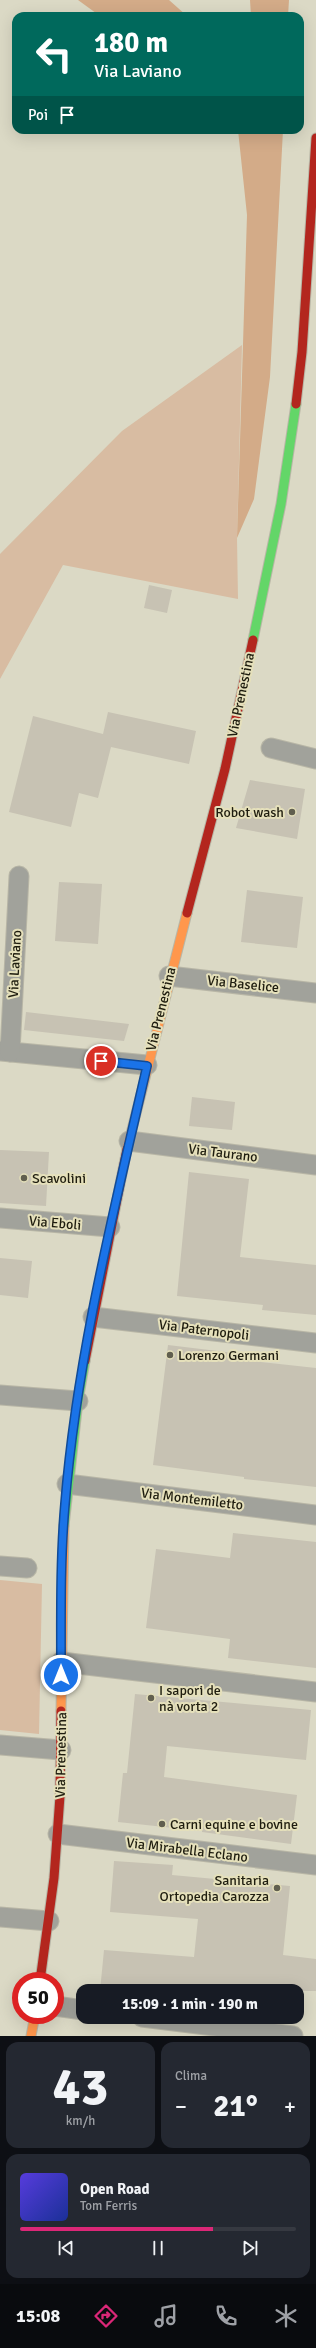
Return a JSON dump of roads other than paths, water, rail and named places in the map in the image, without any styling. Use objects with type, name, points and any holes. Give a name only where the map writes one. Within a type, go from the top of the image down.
[{"type":"main road","name":"Via Prenestina","points":[[41,1972],[49,1921],[58,1834],[61,1750],[62,1558],[67,1484],[78,1401],[110,1227],[129,1141],[169,976],[234,730],[288,463],[306,313],[316,138]]},
{"type":"main road","points":[[31,2036],[33,2024]]},
{"type":"street","points":[[271,748],[316,759]]},
{"type":"street","name":"Via Laviano","points":[[19,876],[5,1052],[147,1066]]},
{"type":"street","name":"Via Baselice","points":[[169,976],[316,993]]},
{"type":"street","name":"Via Taurano","points":[[129,1141],[316,1165]]},
{"type":"street","name":"Via Eboli","points":[[0,1218],[110,1227]]},
{"type":"street","name":"Via Paternopoli","points":[[93,1317],[316,1343]]},
{"type":"street","points":[[0,1395],[78,1401]]},
{"type":"street","name":"Via Montemiletto","points":[[67,1484],[316,1515]]},
{"type":"street","points":[[0,1566],[27,1568]]},
{"type":"street","points":[[61,1662],[316,1692]]},
{"type":"street","points":[[0,1745],[61,1750]]},
{"type":"street","name":"Via Mirabella Eclano","points":[[58,1834],[316,1865]]},
{"type":"street","points":[[0,1917],[49,1921]]},
{"type":"street","points":[[64,2007],[76,2009]]},
{"type":"street","points":[[198,2024],[293,2036]]},
{"type":"place","name":"Robot wash","points":[[292,812]]},
{"type":"place","name":"Scavolini","points":[[24,1178]]},
{"type":"place","name":"Lorenzo Germani","points":[[170,1355]]},
{"type":"place","name":"I sapori de nà vorta 2","points":[[151,1698]]},
{"type":"place","name":"Carni equine e bovine","points":[[162,1824]]},
{"type":"place","name":"Sanitaria Ortopedia Carozza","points":[[277,1888]]}]
